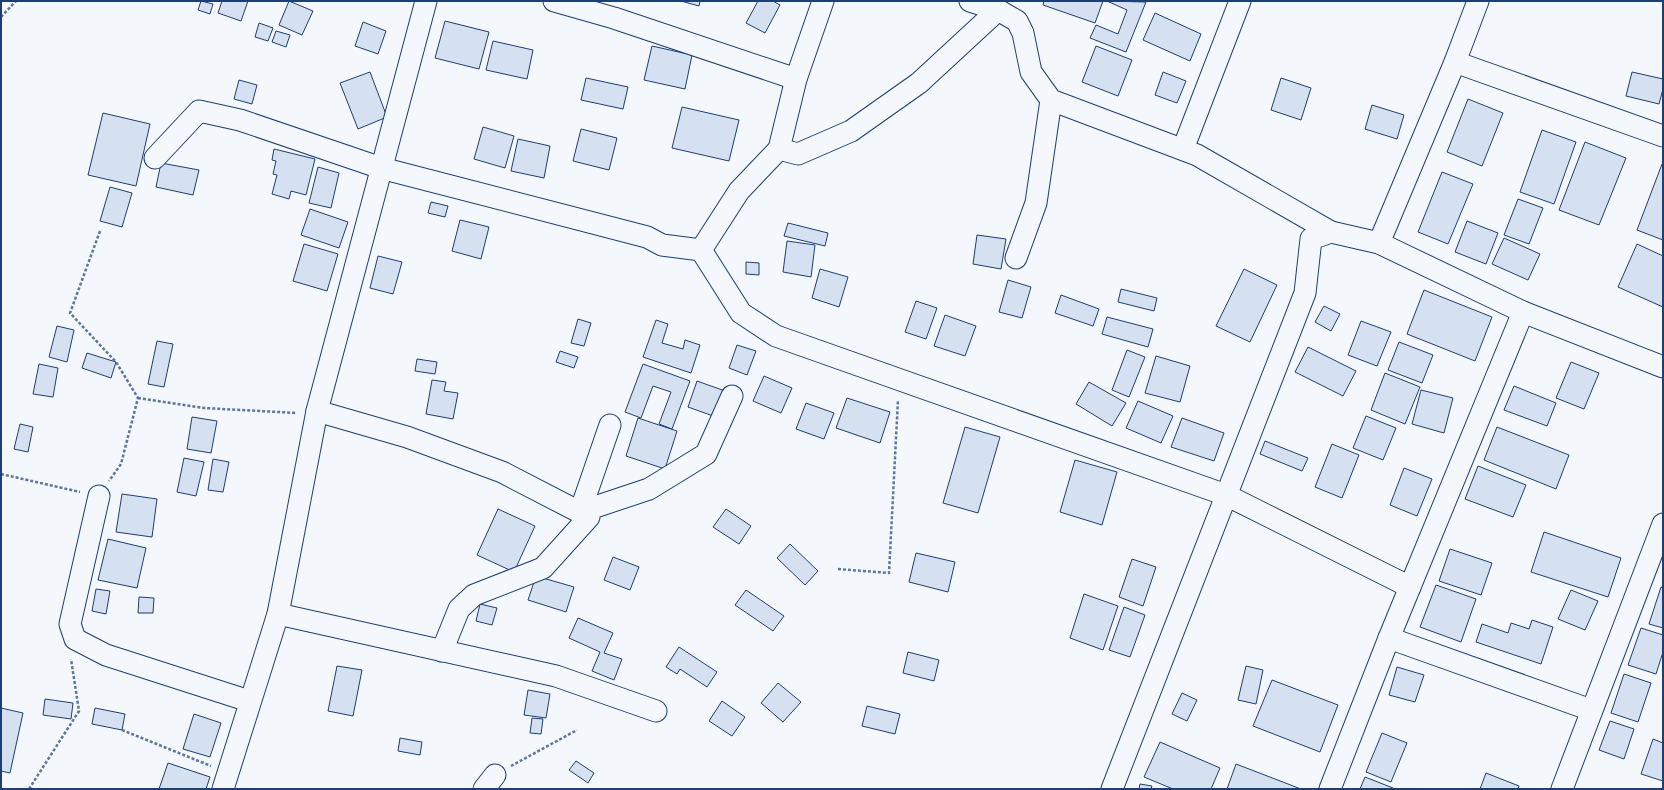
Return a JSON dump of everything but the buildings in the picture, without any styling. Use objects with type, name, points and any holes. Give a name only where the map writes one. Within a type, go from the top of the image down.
[{"type":"street","points":[[225,781],[278,614],[317,413],[426,1]]},
{"type":"street","points":[[554,1],[616,9],[796,79]]},
{"type":"street","points":[[701,250],[739,191],[779,149],[796,79],[823,1]]},
{"type":"street","points":[[970,1],[998,10],[1017,21],[1023,33],[1031,72],[1051,100],[1197,155],[1331,232],[1379,243],[1523,312],[1663,367]]},
{"type":"street","points":[[1182,149],[1240,1]]},
{"type":"street","points":[[1379,243],[1455,62],[1478,1]]},
{"type":"street","points":[[779,149],[798,154],[851,131],[919,84],[998,10]]},
{"type":"street","points":[[1455,62],[1663,136]]},
{"type":"street","points":[[1016,258],[1036,203],[1051,100]]},
{"type":"street","points":[[155,158],[200,112],[240,120],[381,168],[647,237],[662,245],[701,250]]},
{"type":"street","points":[[1112,789],[1305,293],[1311,239],[1331,232]]},
{"type":"street","points":[[701,250],[742,314],[776,336],[1226,495],[1410,587]]},
{"type":"street","points":[[1330,789],[1389,638],[1523,312]]},
{"type":"street","points":[[580,512],[649,489],[706,454],[732,396]]},
{"type":"street","points":[[317,413],[407,437],[502,472],[589,517],[543,568],[474,595],[459,609],[442,651]]},
{"type":"street","points":[[580,512],[610,425]]},
{"type":"street","points":[[99,496],[70,624],[75,639],[106,655],[250,701]]},
{"type":"street","points":[[1562,789],[1663,524]]},
{"type":"street","points":[[278,614],[556,676],[656,711]]},
{"type":"street","points":[[1389,638],[1591,710]]},
{"type":"path","points":[[1,17],[16,1]]},
{"type":"path","points":[[1,474],[99,496],[121,464],[138,398],[116,362],[70,313],[100,231]]},
{"type":"path","points":[[838,569],[889,573],[899,380]]},
{"type":"path","points":[[138,398],[204,408],[317,413]]},
{"type":"path","points":[[30,789],[79,711],[70,653]]},
{"type":"path","points":[[122,730],[225,781]]},
{"type":"path","points":[[490,782],[577,730]]}]
